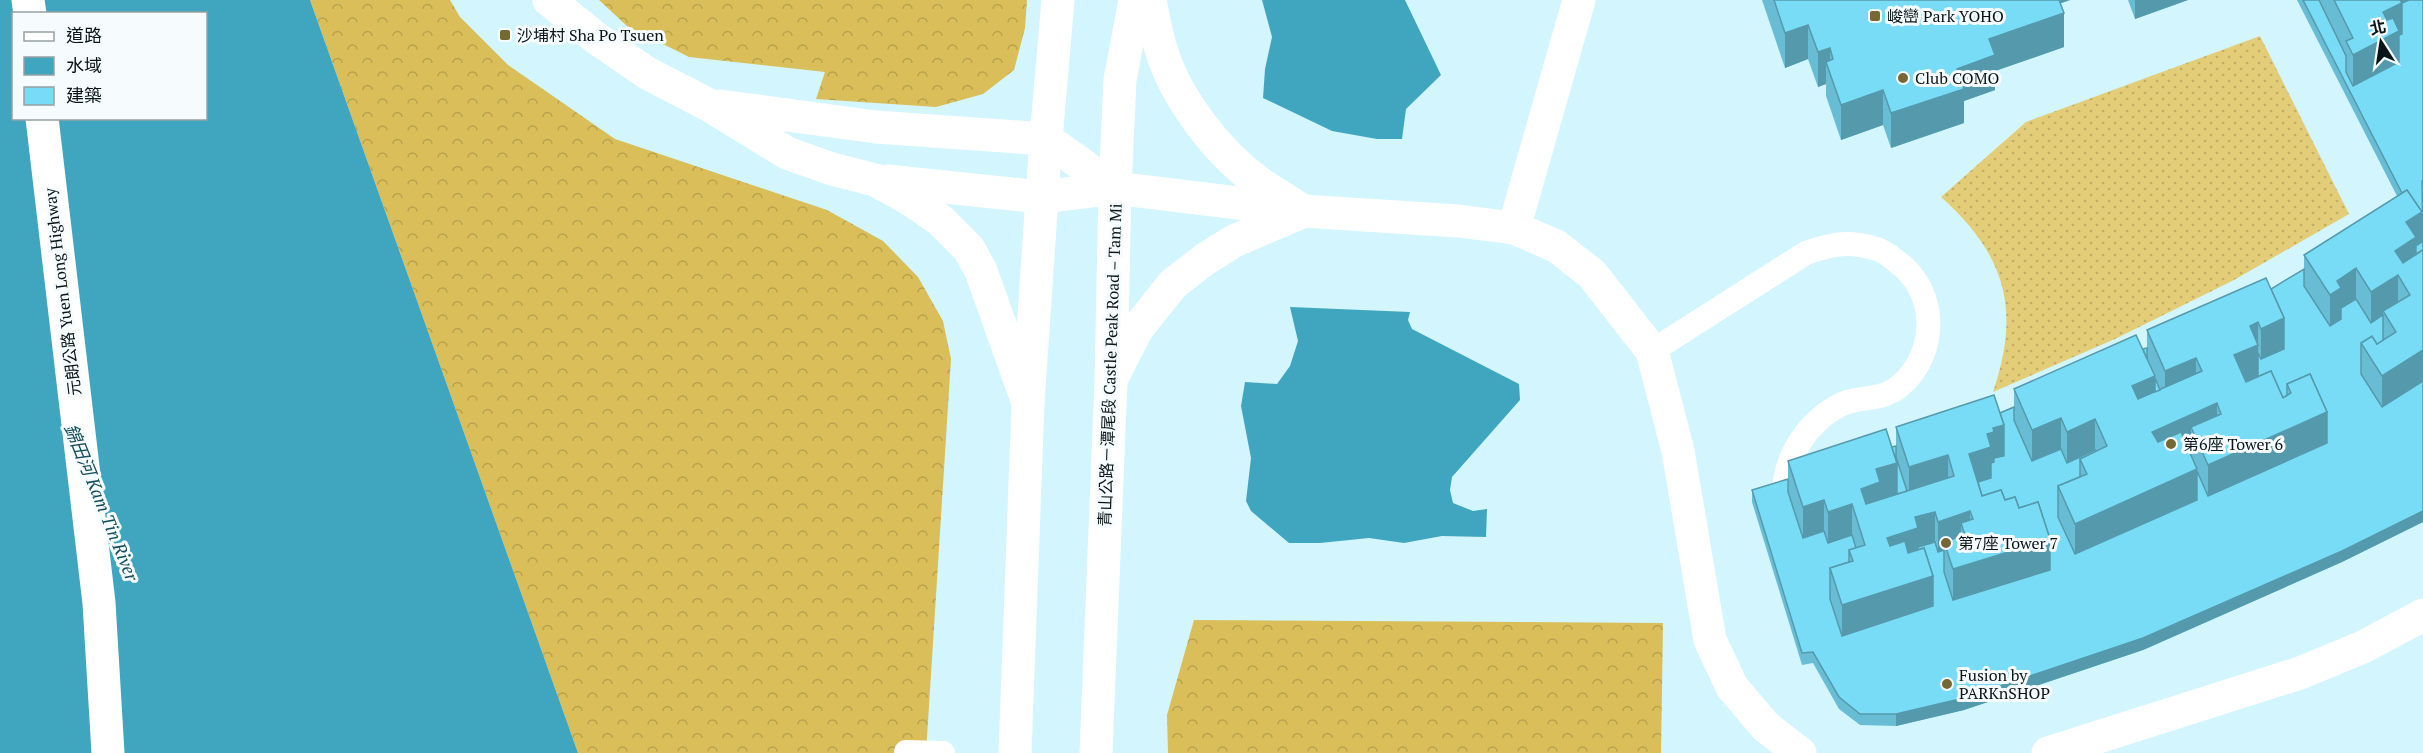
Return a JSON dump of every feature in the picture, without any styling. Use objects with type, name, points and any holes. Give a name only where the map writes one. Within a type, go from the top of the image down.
[{"type":"main road","points":[[549,0],[596,38],[646,73],[707,105],[787,153],[832,169],[875,180],[1041,197],[1115,188],[1303,211],[1458,221],[1514,228],[1556,246],[1592,273],[1652,351],[1678,451],[1710,640],[1732,687],[1766,727],[1800,753]]},
{"type":"main road","points":[[1015,753],[1028,403],[1041,197],[1058,0]]},
{"type":"main road","points":[[1115,188],[1120,80],[1135,0]]},
{"type":"main road","points":[[1150,0],[1161,50],[1175,83],[1191,109],[1220,148],[1256,180],[1303,211]]},
{"type":"main road","points":[[1514,228],[1579,0]]},
{"type":"main road","points":[[707,105],[876,127],[1046,139]]},
{"type":"main road","name":"元朗公路 Yuen Long Highway","points":[[42,120],[99,603],[108,753]]},
{"type":"main road","name":"青山公路－潭尾段 Castle Peak Road – Tam Mi","points":[[1046,139],[1115,188],[1111,380],[1096,753]]},
{"type":"main road","points":[[875,180],[908,198],[940,220],[969,249],[981,271],[1028,403]]},
{"type":"main road","points":[[1111,380],[1137,329],[1173,284],[1234,241],[1303,211]]},
{"type":"main road","points":[[2048,753],[2300,673],[2363,647],[2423,615]]},
{"type":"lane","points":[[1652,351],[1806,253],[1831,244],[1857,244],[1882,251],[1909,272],[1919,286],[1928,311],[1929,336],[1920,361],[1902,384],[1877,398],[1848,402],[1822,415],[1803,435],[1790,460],[1785,485],[1785,506],[1791,528]]},
{"type":"lane","points":[[906,752],[943,753]]},
{"type":"shaded area","points":[[2260,36],[2349,214],[2234,280],[2115,339],[1993,392],[2006,335],[2006,310],[2002,286],[1993,263],[1980,240],[1941,197],[2026,122]]},
{"type":"green space","points":[[310,0],[450,0],[460,17],[508,65],[615,139],[827,210],[883,241],[918,277],[943,321],[951,359],[926,753],[578,753]]},
{"type":"green space","points":[[599,0],[1027,0],[1025,28],[1014,70],[983,94],[936,107],[816,99],[825,72],[689,57],[627,26]]},
{"type":"green space","points":[[1194,620],[1663,623],[1661,753],[1168,753],[1167,715]]},
{"type":"water","name":"錦田河 Kam Tin River","points":[[0,0],[310,0],[578,753],[0,753]]},
{"type":"water","points":[[1262,0],[1405,0],[1441,75],[1406,109],[1402,139],[1377,139],[1332,131],[1263,98],[1265,69],[1272,37]]},
{"type":"water","points":[[1290,307],[1410,312],[1408,320],[1412,329],[1519,384],[1520,400],[1452,477],[1450,490],[1453,503],[1473,511],[1487,509],[1486,537],[1442,536],[1404,543],[1369,538],[1320,543],[1289,543],[1251,511],[1246,501],[1251,458],[1241,406],[1245,382],[1277,384],[1290,366],[1298,341]]},
{"type":"building","name":"Club COMO","points":[[1774,0],[2059,0],[2064,13],[1989,39],[1995,55],[1957,69],[1964,89],[1891,113],[1883,90],[1841,105],[1826,62],[1833,59],[1830,48],[1818,52],[1808,25],[1785,33]]},
{"type":"building","points":[[2303,0],[2319,0],[2346,56],[2346,72],[2353,86],[2399,62],[2402,3],[2409,0],[2423,0],[2423,250],[2416,254],[2416,246],[2422,242],[2422,212],[2407,190],[2402,193]]},
{"type":"building","points":[[2334,0],[2400,0],[2402,3],[2383,12],[2387,20],[2393,18],[2399,31],[2353,55],[2346,41],[2353,38]]},
{"type":"building","points":[[2407,190],[2422,212],[2406,222],[2416,237],[2395,251],[2403,263],[2423,250],[2423,350],[2382,376],[2361,343],[2372,336],[2377,344],[2396,332],[2383,311],[2410,295],[2398,275],[2371,292],[2356,268],[2337,281],[2341,288],[2330,295],[2304,255]]},
{"type":"building","points":[[2304,269],[2304,286],[2330,326],[2341,319],[2341,308],[2356,299],[2371,323],[2383,315],[2383,340],[2377,344],[2372,336],[2361,343],[2361,374],[2382,407],[2423,381],[2423,511],[2342,551],[2143,638],[1964,698],[1896,714],[1860,714],[1839,697],[1813,652],[1802,653],[1752,490],[1788,479],[1788,492],[1803,538],[1824,531],[1828,543],[1852,535],[1856,548],[1849,550],[1849,562],[1830,568],[1830,599],[1842,636],[1933,606],[1933,576],[1924,548],[1918,550],[1918,547],[1935,542],[1938,552],[1944,550],[1944,572],[1953,600],[2050,570],[2050,539],[2038,502],[2019,508],[2015,497],[2005,500],[2001,490],[1982,496],[1978,482],[1991,478],[1991,463],[1994,462],[1994,458],[2004,456],[2004,425],[2000,413],[2014,407],[2014,420],[2032,461],[2061,449],[2067,463],[2095,450],[2096,452],[2080,459],[2080,477],[2058,486],[2058,517],[2075,554],[2197,500],[2197,471],[2208,496],[2327,443],[2327,412],[2310,374],[2287,384],[2287,395],[2283,398],[2271,371],[2246,382],[2258,376],[2258,353],[2261,359],[2284,349],[2284,318],[2271,289]]},
{"type":"building","points":[[2266,278],[2284,318],[2261,329],[2258,322],[2250,326],[2258,345],[2234,355],[2246,382],[2271,371],[2283,398],[2291,393],[2287,384],[2310,374],[2327,412],[2208,465],[2191,427],[2221,414],[2217,403],[2152,432],[2158,442],[2181,432],[2197,469],[2075,524],[2058,486],[2087,474],[2080,459],[2107,446],[2095,419],[2067,432],[2061,418],[2032,430],[2014,389],[2136,335],[2155,376],[2132,386],[2138,399],[2202,371],[2196,358],[2165,371],[2147,330]]},
{"type":"building","points":[[2155,378],[2160,390],[2155,392]]},
{"type":"building","points":[[1994,395],[2004,425],[1993,428],[1994,432],[1987,434],[1991,447],[1969,454],[1982,496],[2001,490],[2005,500],[2015,497],[2019,508],[2038,502],[2050,539],[1953,569],[1944,542],[1965,535],[1961,523],[1973,519],[1970,511],[1938,522],[1935,512],[1915,517],[1918,528],[1887,538],[1890,546],[1905,541],[1908,553],[1924,548],[1933,576],[1842,605],[1830,568],[1853,561],[1849,550],[1865,545],[1852,504],[1828,512],[1824,500],[1803,507],[1788,461],[1886,429],[1897,463],[1876,469],[1880,482],[1861,489],[1866,504],[1954,476],[1948,455],[1909,467],[1896,427]]},
{"type":"building","points":[[1896,446],[1896,457],[1907,491],[1897,494],[1897,463],[1892,447]]},
{"type":"place","name":"峻巒 Park YOHO","points":[[1875,16]]},
{"type":"place","name":"沙埔村 Sha Po Tsuen","points":[[505,35]]},
{"type":"place","name":"Club COMO","points":[[1903,78]]},
{"type":"place","name":"第6座 Tower 6","points":[[2171,444]]},
{"type":"place","name":"第7座 Tower 7","points":[[1946,543]]},
{"type":"place","name":"Fusion by PARKnSHOP","points":[[1947,684]]}]
